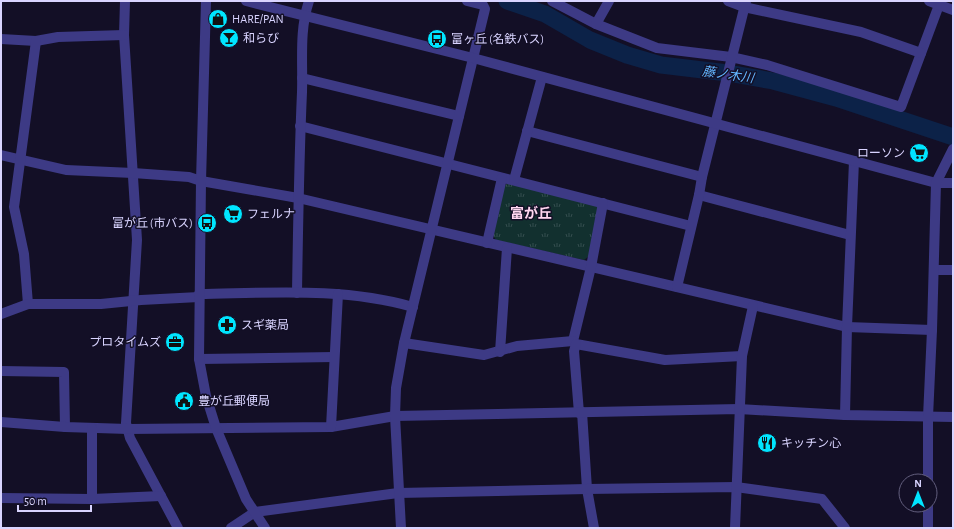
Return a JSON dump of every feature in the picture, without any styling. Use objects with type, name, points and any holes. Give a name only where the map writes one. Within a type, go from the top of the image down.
[{"type":"street","points":[[125,1],[124,35],[134,173],[137,240],[126,422],[130,438],[178,528]]},
{"type":"street","points":[[206,1],[200,181],[199,359],[206,396],[216,428],[246,498],[265,528]]},
{"type":"street","points":[[246,1],[473,58],[936,183],[953,183]]},
{"type":"street","points":[[297,293],[302,35],[304,16],[309,1]]},
{"type":"street","points":[[400,528],[395,416],[396,388],[404,343],[485,9],[483,5],[467,1]]},
{"type":"street","points":[[552,1],[596,24],[657,48],[731,58],[768,65],[901,107],[939,5]]},
{"type":"street","points":[[596,24],[609,1]]},
{"type":"street","points":[[728,1],[861,32],[921,53]]},
{"type":"street","points":[[929,1],[953,10]]},
{"type":"street","points":[[677,288],[699,196],[702,177],[745,4]]},
{"type":"street","points":[[1,39],[36,41],[58,37],[124,35]]},
{"type":"street","points":[[28,304],[24,254],[14,207],[36,41]]},
{"type":"street","points":[[514,180],[542,77]]},
{"type":"street","points":[[302,78],[459,116]]},
{"type":"street","points":[[300,126],[691,226]]},
{"type":"street","points":[[527,131],[702,177]]},
{"type":"street","points":[[928,473],[928,417],[936,183],[953,149]]},
{"type":"street","points":[[1,155],[66,170],[189,177],[200,181],[298,198],[847,327],[932,330]]},
{"type":"street","points":[[845,415],[850,235],[854,161]]},
{"type":"street","points":[[487,243],[502,178]]},
{"type":"street","points":[[699,196],[850,235]]},
{"type":"street","points":[[594,528],[588,489],[574,342],[591,267],[603,203]]},
{"type":"street","points":[[500,352],[507,248]]},
{"type":"street","points":[[934,270],[953,270]]},
{"type":"street","points":[[1,314],[28,304],[101,304],[199,296],[297,293],[338,294],[378,299],[413,307]]},
{"type":"street","points":[[331,426],[338,294]]},
{"type":"street","points":[[735,528],[742,356],[753,306]]},
{"type":"street","points":[[404,343],[484,355],[500,352],[517,346],[574,342],[665,360],[742,356]]},
{"type":"street","points":[[199,359],[334,357]]},
{"type":"street","points":[[1,370],[64,372],[65,427]]},
{"type":"street","points":[[1,422],[65,427],[128,429],[331,426],[395,416],[740,409],[845,415],[928,417],[953,416]]},
{"type":"street","points":[[92,428],[92,500]]},
{"type":"street","points":[[231,528],[255,512],[398,494],[736,487],[822,499],[846,528]]},
{"type":"street","points":[[1,498],[92,500],[162,496]]},
{"type":"street","points":[[928,513],[928,528]]},
{"type":"green space","points":[[509,183],[596,204],[599,211],[589,256],[584,260],[496,240],[492,234],[503,186]]},
{"type":"waterway","name":"藤ノ木川","points":[[507,1],[545,14],[590,40],[627,55],[661,65],[728,73],[773,81],[836,98],[953,137]]},
{"type":"place","name":"HARE/PAN","points":[[218,19]]},
{"type":"place","name":"和らび","points":[[229,38]]},
{"type":"place","name":"富ヶ丘 (名鉄バス)","points":[[437,39]]},
{"type":"place","name":"ローソン","points":[[919,153]]},
{"type":"place","name":"フェルナ","points":[[233,214]]},
{"type":"place","name":"富が丘 (市バス)","points":[[207,223]]},
{"type":"place","name":"スギ薬局","points":[[227,325]]},
{"type":"place","name":"プロタイムズ","points":[[175,342]]},
{"type":"place","name":"豊が丘郵便局","points":[[184,401]]},
{"type":"place","name":"キッチン心","points":[[767,443]]},
{"type":"district","name":"富が丘","points":[[531,213]]}]
